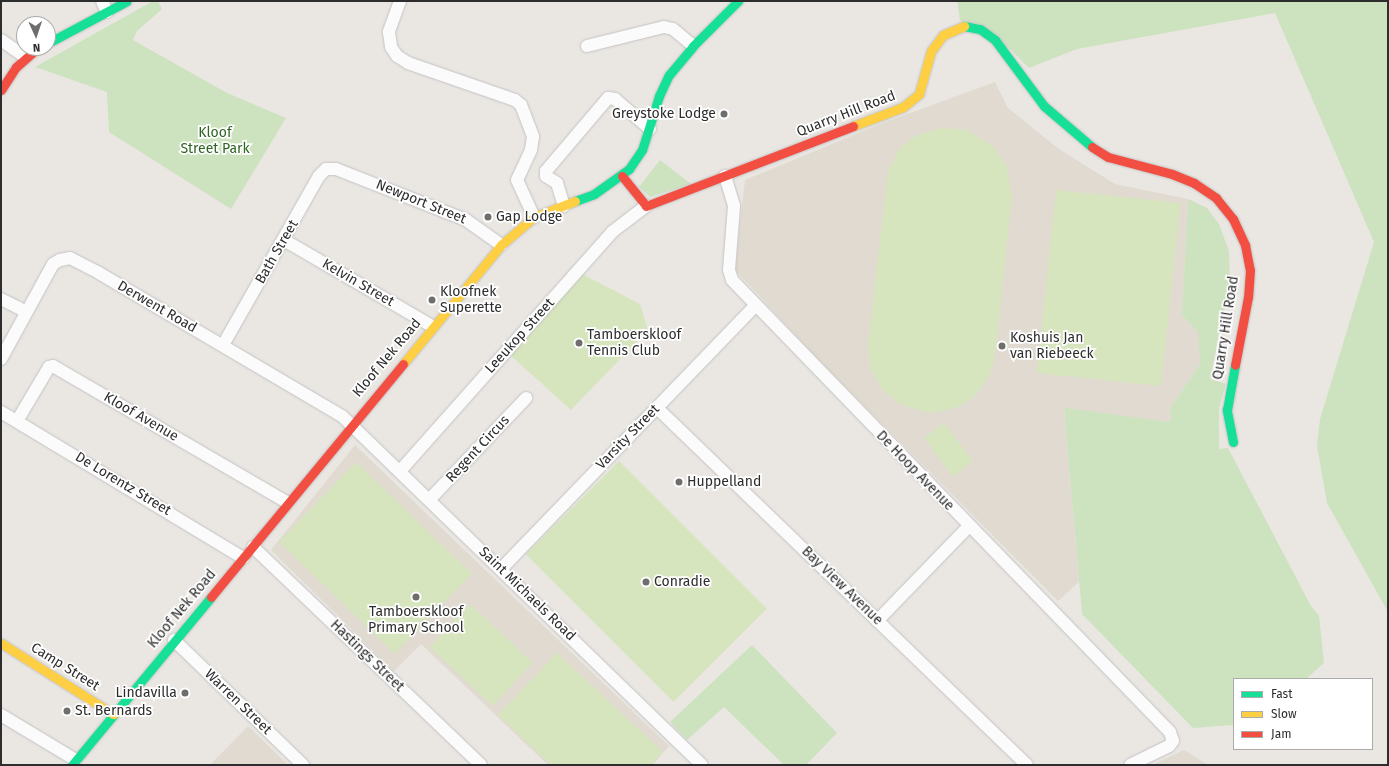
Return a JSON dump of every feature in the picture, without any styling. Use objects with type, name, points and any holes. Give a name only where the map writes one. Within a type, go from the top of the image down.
[{"type":"street","points":[[56,38],[104,6],[127,1]]},
{"type":"street","points":[[400,1],[389,32],[391,48],[397,56],[408,62],[515,100],[521,105],[533,137],[530,150],[517,180],[534,217]]},
{"type":"street","name":"Kloof Nek Road","points":[[74,762],[174,640],[253,547],[286,502],[500,245],[534,217],[594,194],[622,176],[636,160],[650,129],[664,85],[675,66],[738,1]]},
{"type":"street","name":"Quarry Hill Road","points":[[646,206],[910,104],[919,94],[931,51],[938,41],[956,27],[972,26],[980,29],[996,40],[1044,106],[1086,144],[1108,157],[1172,174],[1194,183],[1216,198],[1233,219],[1245,245],[1250,270],[1248,297],[1227,410],[1233,442]]},
{"type":"street","points":[[587,46],[664,27],[673,29],[693,46]]},
{"type":"street","points":[[1,40],[25,57],[1,90]]},
{"type":"street","points":[[564,206],[557,183],[546,176],[546,171],[608,98],[615,99],[650,129]]},
{"type":"street","name":"Bath Street","points":[[223,345],[319,176],[326,169],[336,169]]},
{"type":"street","name":"Newport Street","points":[[336,169],[466,220],[500,245]]},
{"type":"street","points":[[622,176],[646,206]]},
{"type":"street","name":"De Hoop Avenue","points":[[725,176],[734,206],[729,274],[755,306],[1088,646],[1170,732],[1173,738],[1172,743],[1166,748],[1130,765]]},
{"type":"street","name":"Leeukop Street","points":[[400,471],[612,232],[646,206]]},
{"type":"street","name":"Kelvin Street","points":[[284,240],[432,326]]},
{"type":"street","name":"Derwent Road","points":[[1,359],[54,264],[60,260],[70,258],[305,393],[351,424]]},
{"type":"street","points":[[1,299],[26,312]]},
{"type":"street","name":"Varsity Street","points":[[501,569],[755,306]]},
{"type":"street","name":"Kloof Avenue","points":[[17,421],[49,368],[53,366],[286,502]]},
{"type":"street","name":"Regent Circus","points":[[429,500],[526,398]]},
{"type":"street","name":"Bay View Avenue","points":[[656,408],[1027,765]]},
{"type":"street","name":"De Lorentz Street","points":[[1,412],[243,558]]},
{"type":"street","name":"Saint Michaels Road","points":[[351,424],[702,765]]},
{"type":"street","points":[[877,620],[969,526]]},
{"type":"street","name":"Hastings Street","points":[[253,547],[481,765]]},
{"type":"street","name":"Warren Street","points":[[174,640],[303,765]]},
{"type":"street","name":"Camp Street","points":[[1,643],[113,714]]},
{"type":"street","points":[[1,715],[74,762]]},
{"type":"shaded area","name":"Koshuis Jan van Riebeeck","points":[[995,82],[1008,108],[1059,149],[1115,184],[1188,199],[1182,315],[1198,332],[1200,364],[1170,408],[1171,422],[1064,409],[1079,582],[1058,601],[820,361],[735,270],[745,180],[880,124]]},
{"type":"shaded area","name":"Tamboerskloof Primary School","points":[[355,445],[669,746],[653,765],[548,765],[421,644],[394,671],[271,550]]},
{"type":"shaded area","points":[[248,726],[288,765],[210,765]]},
{"type":"shaded area","points":[[1184,750],[1208,765],[1152,765]]},
{"type":"green space","name":"Kloof Street Park","points":[[153,1],[158,1],[162,9],[137,31],[133,40],[227,93],[286,118],[231,209],[109,132],[107,92],[35,67]]},
{"type":"green space","points":[[957,1],[1388,1],[1388,612],[1327,503],[1317,446],[1320,419],[1374,242],[1275,13],[1077,49],[1029,68],[1011,50],[960,20]]},
{"type":"green space","points":[[941,128],[967,130],[994,147],[1006,165],[1012,196],[995,357],[989,377],[976,395],[958,407],[937,412],[925,412],[901,405],[882,389],[870,368],[868,344],[888,171],[899,150],[908,141],[918,135]]},
{"type":"green space","points":[[660,160],[691,184],[650,197],[639,187]]},
{"type":"green space","points":[[1056,190],[1180,203],[1161,386],[1037,373]]},
{"type":"green space","points":[[1188,199],[1207,208],[1219,224],[1229,251],[1230,281],[1210,379],[1226,384],[1219,408],[1219,449],[1228,448],[1311,606],[1319,616],[1324,663],[1307,678],[1233,678],[1233,725],[1193,728],[1082,614],[1064,408],[1171,422],[1170,408],[1200,364],[1198,332],[1182,315]]},
{"type":"green space","name":"Tamboerskloof Tennis Club","points":[[582,274],[640,304],[648,330],[571,410],[510,355]]},
{"type":"green space","points":[[944,423],[973,461],[953,476],[924,438]]},
{"type":"green space","name":"Conradie","points":[[619,461],[767,609],[673,702],[526,554]]},
{"type":"green space","points":[[356,462],[472,574],[395,654],[279,542]]},
{"type":"green space","points":[[470,604],[533,663],[493,706],[430,647]]},
{"type":"green space","points":[[752,645],[837,733],[806,765],[784,765],[724,707],[687,740],[670,722]]},
{"type":"green space","points":[[557,653],[663,752],[651,765],[551,765],[498,715]]},
{"type":"traffic: fast","points":[[56,39],[127,1]]},
{"type":"traffic: fast","points":[[575,201],[594,194],[629,169],[642,150],[659,96],[669,75],[693,46],[738,1]]},
{"type":"traffic: fast","points":[[964,26],[980,29],[995,40],[1044,106],[1092,147]]},
{"type":"traffic: fast","points":[[1233,442],[1227,410],[1235,365]]},
{"type":"traffic: fast","points":[[72,765],[211,597]]},
{"type":"traffic: slow","points":[[853,126],[903,107],[919,94],[931,51],[943,35],[964,26]]},
{"type":"traffic: slow","points":[[403,364],[501,245],[534,217],[575,201]]},
{"type":"traffic: slow","points":[[1,643],[113,714]]},
{"type":"traffic: jam","points":[[1,90],[16,67],[29,56]]},
{"type":"traffic: jam","points":[[622,176],[646,206],[853,126]]},
{"type":"traffic: jam","points":[[1092,147],[1108,157],[1172,174],[1194,183],[1216,198],[1233,219],[1245,245],[1250,270],[1248,297],[1235,365]]},
{"type":"traffic: jam","points":[[211,597],[403,364]]},
{"type":"place","name":"Greystoke Lodge","points":[[724,114]]},
{"type":"place","name":"Gap Lodge","points":[[488,217]]},
{"type":"place","name":"Kloofnek Superette","points":[[432,300]]},
{"type":"place","name":"Tamboerskloof Tennis Club","points":[[579,343]]},
{"type":"place","name":"Koshuis Jan van Riebeeck","points":[[1002,346]]},
{"type":"place","name":"Huppelland","points":[[679,482]]},
{"type":"place","name":"Conradie","points":[[646,582]]},
{"type":"place","name":"Tamboerskloof Primary School","points":[[416,597]]},
{"type":"place","name":"Lindavilla","points":[[185,693]]},
{"type":"place","name":"St. Bernards","points":[[67,711]]}]
